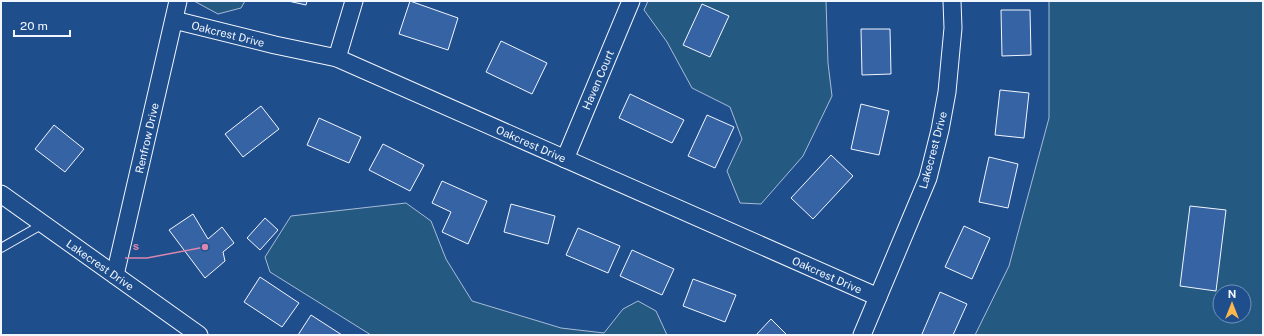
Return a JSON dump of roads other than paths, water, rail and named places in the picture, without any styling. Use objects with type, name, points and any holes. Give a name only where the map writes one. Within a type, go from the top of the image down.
[{"type":"street","name":"Renfrow Drive","points":[[115,275],[178,1]]},
{"type":"street","points":[[337,58],[354,1]]},
{"type":"street","name":"Haven Court","points":[[565,159],[631,1]]},
{"type":"street","name":"Lakecrest Drive","points":[[862,335],[928,178],[940,130],[947,92],[953,28],[952,1]]},
{"type":"street","name":"Oakcrest Drive","points":[[174,20],[337,58],[878,297]]},
{"type":"street","name":"Lakecrest Drive","points":[[1,194],[199,335]]},
{"type":"lane","points":[[1,248],[43,224]]},
{"type":"place","name":"s","points":[[205,247]]}]
